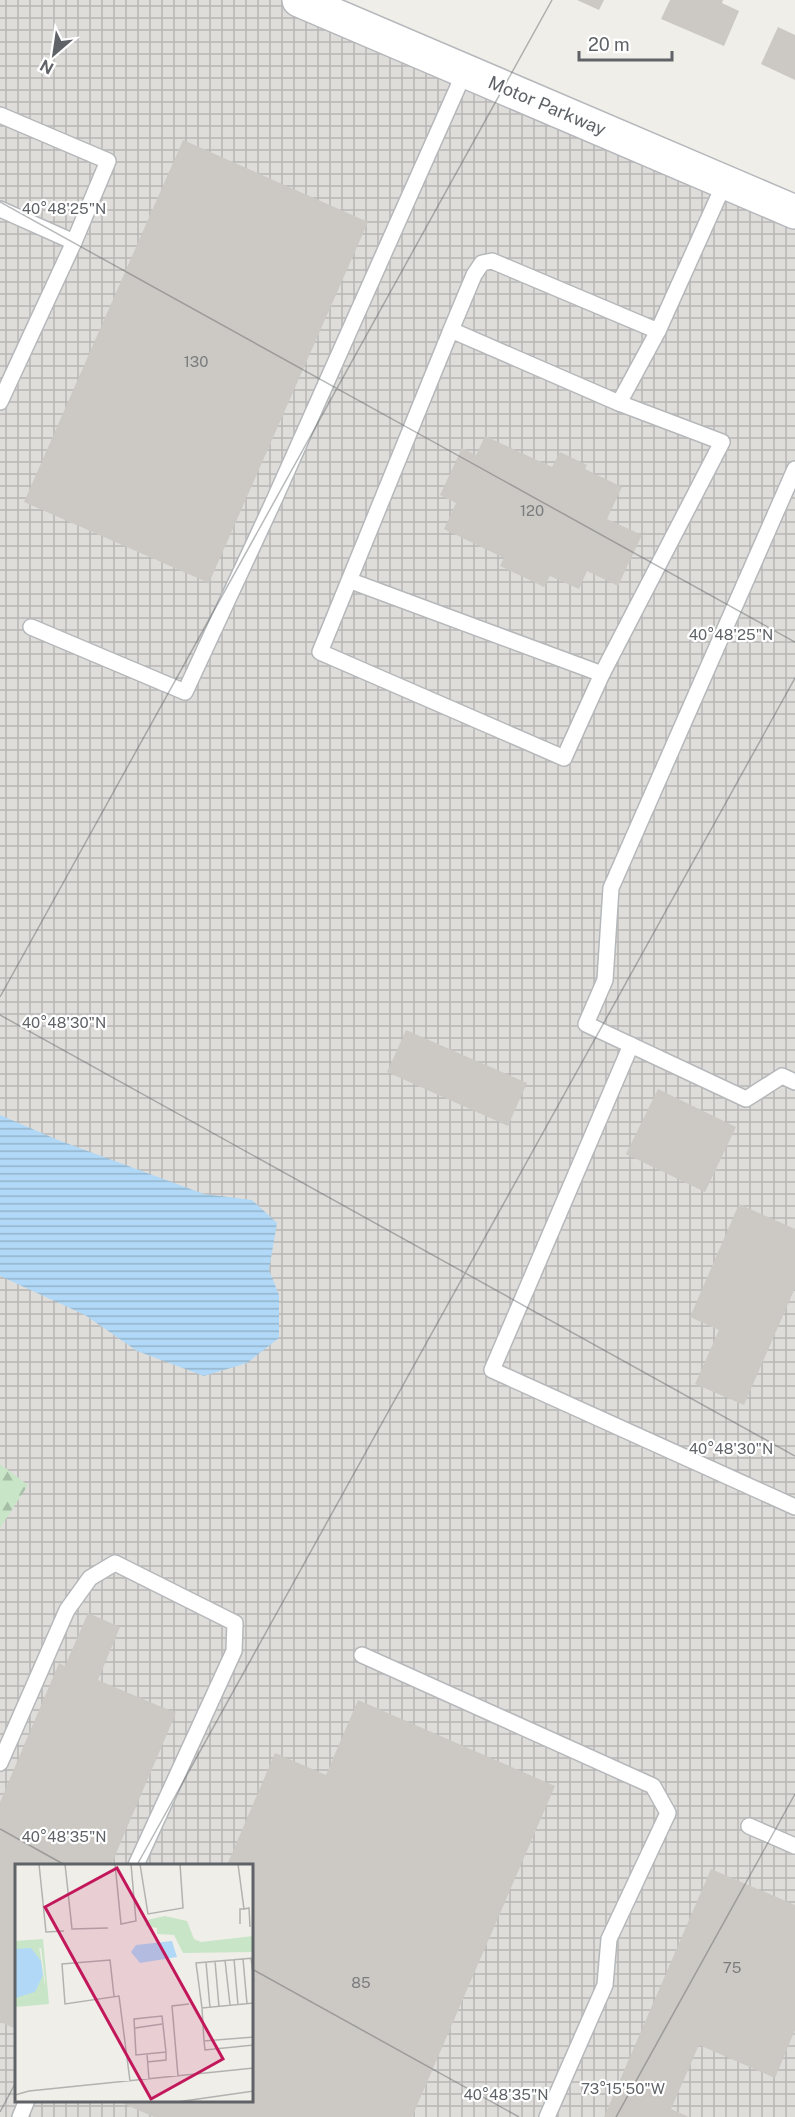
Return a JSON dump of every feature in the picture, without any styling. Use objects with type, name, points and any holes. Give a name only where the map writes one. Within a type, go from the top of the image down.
[{"type":"main road","name":"Motor Parkway","points":[[299,0],[795,212]]},
{"type":"lane","points":[[31,627],[185,692],[280,487],[465,71]]},
{"type":"lane","points":[[0,115],[108,161],[74,242],[0,402]]},
{"type":"lane","points":[[619,403],[658,331],[725,182]]},
{"type":"lane","points":[[0,209],[74,242]]},
{"type":"lane","points":[[451,330],[619,403],[722,442],[602,674],[564,758],[320,652],[351,581],[451,330],[474,275],[482,263],[492,261],[658,331]]},
{"type":"lane","points":[[795,469],[611,888],[605,980],[586,1024],[746,1099],[782,1076],[795,1082]]},
{"type":"lane","points":[[351,581],[602,674]]},
{"type":"lane","points":[[632,1045],[492,1370],[795,1507]]},
{"type":"lane","points":[[0,1763],[67,1610],[90,1578],[98,1573],[115,1563],[235,1623],[234,1652],[136,1864]]},
{"type":"lane","points":[[362,1655],[653,1786],[668,1813],[609,1939],[605,1985],[547,2117]]},
{"type":"lane","points":[[749,1826],[795,1846]]},
{"type":"lane","points":[[20,2117],[26,2102]]},
{"type":"shaded area","points":[[0,0],[323,0],[795,202],[795,2117],[0,2117]]},
{"type":"green space","points":[[0,1464],[28,1485],[0,1528]]},
{"type":"water","points":[[0,1115],[58,1140],[204,1194],[252,1200],[277,1223],[269,1270],[279,1295],[279,1338],[247,1363],[204,1376],[137,1351],[85,1315],[0,1276]]},
{"type":"building","points":[[577,0],[604,0],[599,10]]},
{"type":"building","points":[[670,0],[723,0],[722,3],[739,11],[724,46],[661,19]]},
{"type":"building","points":[[778,27],[795,35],[795,80],[761,64]]},
{"type":"building","points":[[183,140],[368,222],[209,583],[24,502]]},
{"type":"building","points":[[485,436],[552,467],[560,452],[587,465],[585,469],[622,487],[607,519],[642,535],[618,586],[587,571],[579,589],[550,576],[544,587],[500,566],[504,558],[444,529],[456,503],[440,495],[462,448],[476,455]]},
{"type":"building","points":[[406,1030],[527,1083],[508,1126],[387,1072]]},
{"type":"building","points":[[658,1089],[736,1127],[705,1192],[626,1154]]},
{"type":"building","points":[[739,1204],[795,1229],[795,1288],[744,1405],[695,1384],[719,1330],[690,1317]]},
{"type":"building","points":[[88,1613],[120,1627],[98,1680],[176,1713],[111,1864],[15,1864],[15,2029],[0,2022],[0,1802],[59,1663],[65,1666]]},
{"type":"building","points":[[358,1700],[555,1786],[412,2117],[154,2117],[124,2104],[124,2102],[254,2102],[254,1864],[227,1864],[275,1753],[326,1775]]},
{"type":"building","points":[[711,1869],[795,1905],[795,2030],[775,2078],[699,2045],[671,2109],[689,2117],[604,2117]]}]
